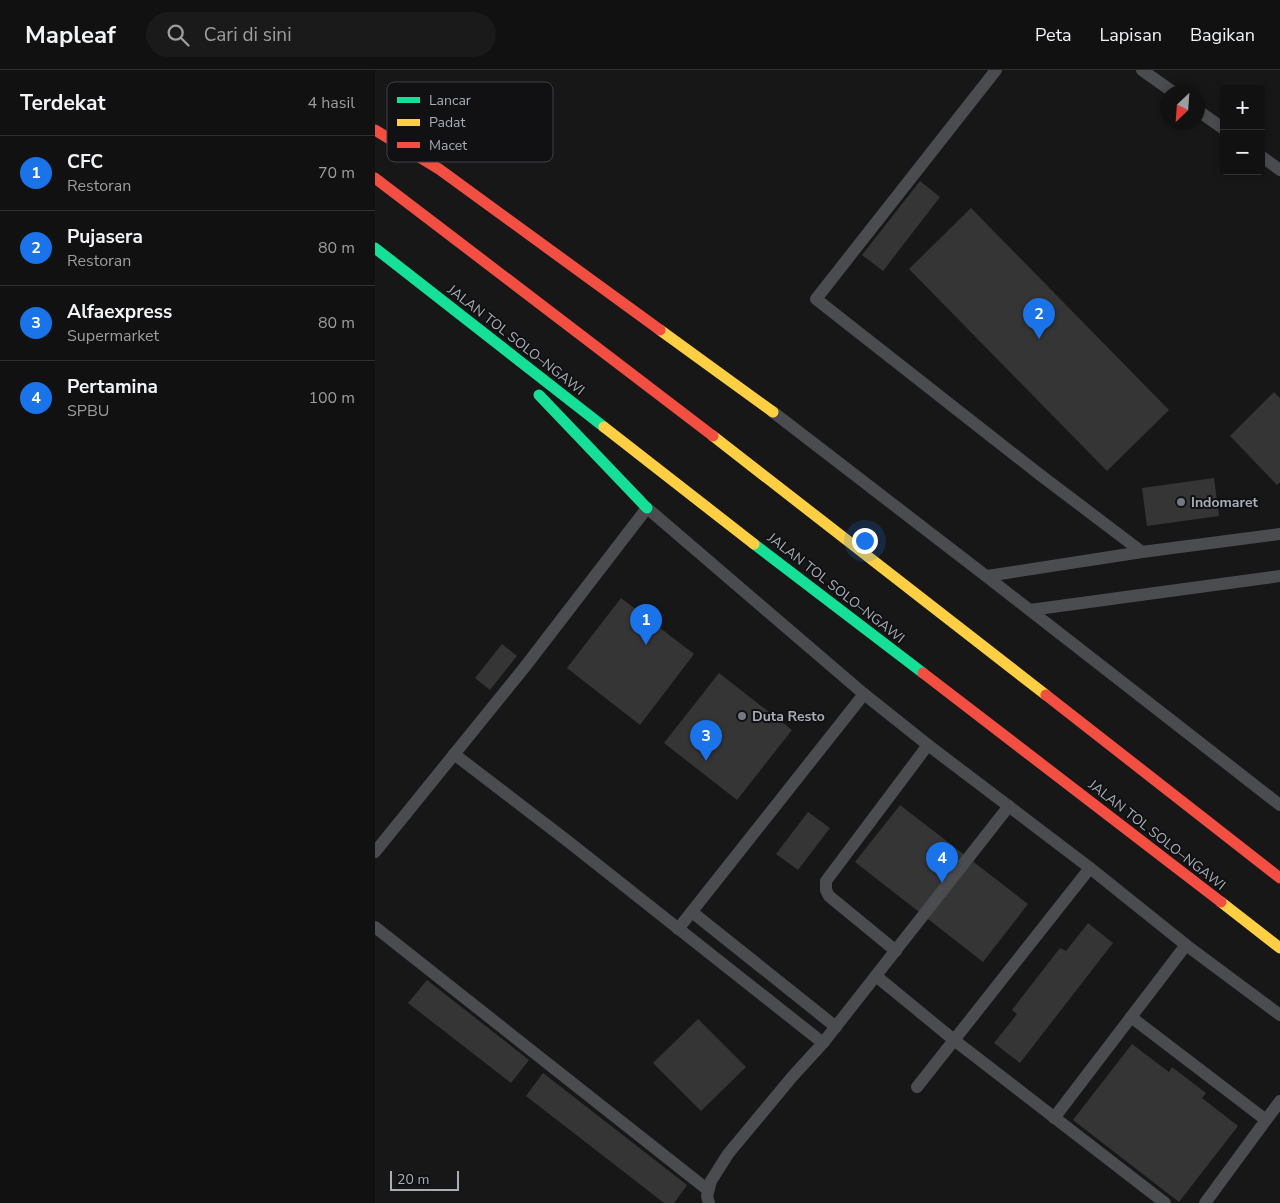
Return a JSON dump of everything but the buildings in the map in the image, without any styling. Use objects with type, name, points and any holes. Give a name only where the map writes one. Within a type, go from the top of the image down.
[{"type":"highway","points":[[375,130],[387,138]]},
{"type":"highway","points":[[426,162],[773,412]]},
{"type":"highway","points":[[375,178],[737,454],[1280,878]]},
{"type":"highway","name":"JALAN TOL SOLO–NGAWI","points":[[375,248],[709,509],[1280,948]]},
{"type":"highway","points":[[474,327],[521,375]]},
{"type":"highway","points":[[534,389],[647,508]]},
{"type":"lane","points":[[996,70],[816,299],[1039,474],[1142,552]]},
{"type":"lane","points":[[1142,70],[1163,85]]},
{"type":"lane","points":[[1205,116],[1220,126]]},
{"type":"lane","points":[[1265,159],[1280,170]]},
{"type":"lane","points":[[773,412],[1280,805]]},
{"type":"lane","points":[[375,852],[524,668],[647,508],[864,694],[1090,868],[1186,945],[1280,1015]]},
{"type":"lane","points":[[987,576],[1142,552],[1280,534]]},
{"type":"lane","points":[[1030,610],[1280,576]]},
{"type":"lane","points":[[678,929],[864,694]]},
{"type":"lane","points":[[896,950],[829,896],[826,881],[928,745]]},
{"type":"lane","points":[[454,754],[565,839],[823,1043]]},
{"type":"lane","points":[[709,1197],[711,1181],[728,1154],[791,1077],[836,1027],[1009,806]]},
{"type":"lane","points":[[917,1087],[1090,868]]},
{"type":"lane","points":[[692,912],[836,1027]]},
{"type":"lane","points":[[375,927],[709,1197]]},
{"type":"lane","points":[[1054,1118],[1186,945]]},
{"type":"lane","points":[[876,976],[954,1040],[1165,1203]]},
{"type":"lane","points":[[1131,1017],[1266,1120]]},
{"type":"lane","points":[[1205,1203],[1280,1101]]},
{"type":"traffic: fast","points":[[375,248],[604,427]]},
{"type":"traffic: fast","points":[[539,395],[647,508]]},
{"type":"traffic: fast","points":[[754,544],[923,673]]},
{"type":"traffic: slow","points":[[660,330],[773,412]]},
{"type":"traffic: slow","points":[[604,427],[754,544]]},
{"type":"traffic: slow","points":[[713,436],[1046,695]]},
{"type":"traffic: slow","points":[[1221,902],[1280,948]]},
{"type":"traffic: jam","points":[[375,130],[387,137]]},
{"type":"traffic: jam","points":[[428,162],[660,330]]},
{"type":"traffic: jam","points":[[375,178],[713,436]]},
{"type":"traffic: jam","points":[[923,673],[1221,902]]},
{"type":"traffic: jam","points":[[1046,695],[1280,878]]},
{"type":"place","name":"Pujasera","points":[[1039,339]]},
{"type":"place","name":"Indomaret","points":[[1181,502]]},
{"type":"place","name":"CFC","points":[[646,645]]},
{"type":"place","name":"Duta Resto","points":[[742,716]]},
{"type":"place","name":"Alfaexpress","points":[[706,761]]},
{"type":"place","name":"Pertamina","points":[[942,883]]}]
